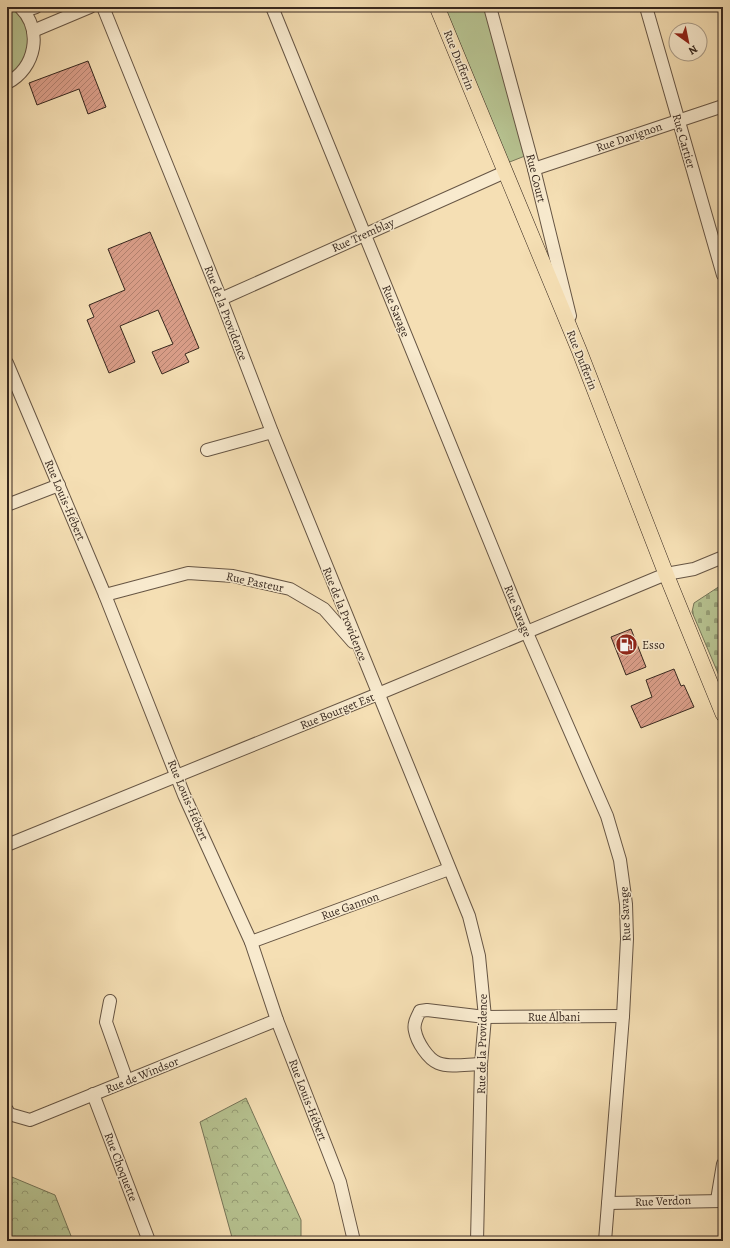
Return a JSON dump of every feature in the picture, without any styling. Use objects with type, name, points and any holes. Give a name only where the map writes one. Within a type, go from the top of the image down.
[{"type":"main road","name":"Rue Dufferin","points":[[437,7],[579,350],[666,574],[723,714]]},
{"type":"street","points":[[7,83],[18,75],[28,63],[34,45],[33,31],[22,9],[36,7]]},
{"type":"street","points":[[33,31],[90,7]]},
{"type":"street","name":"Rue de la Providence","points":[[103,7],[221,299],[272,432],[469,916],[479,956],[485,1017],[481,1064],[477,1241]]},
{"type":"street","name":"Rue Savage","points":[[272,7],[527,633],[607,816],[620,860],[626,904],[627,939],[623,1016],[605,1241]]},
{"type":"street","name":"Rue Court","points":[[490,7],[534,169],[579,350]]},
{"type":"street","name":"Rue Cartier","points":[[646,7],[723,275]]},
{"type":"street","name":"Rue Davignon","points":[[534,169],[723,106]]},
{"type":"street","name":"Rue Tremblay","points":[[221,299],[505,172]]},
{"type":"street","name":"Rue Louis-Hébert","points":[[7,363],[105,595],[177,776],[251,942],[277,1020],[340,1182],[354,1241]]},
{"type":"street","points":[[208,450],[272,432]]},
{"type":"street","points":[[7,505],[59,485]]},
{"type":"street","name":"Rue Bourget Est","points":[[7,845],[527,633],[666,574],[694,568],[723,557]]},
{"type":"street","name":"Rue Pasteur","points":[[105,595],[188,573],[232,576],[290,589],[324,609],[360,650]]},
{"type":"street","name":"Rue Gannon","points":[[251,942],[449,869]]},
{"type":"street","points":[[110,1001],[106,1022],[127,1081]]},
{"type":"street","name":"Rue Albani","points":[[481,1064],[444,1065],[432,1060],[415,1031],[415,1023],[420,1011],[427,1010],[485,1017],[623,1016]]},
{"type":"street","name":"Rue de Windsor","points":[[7,1110],[9,1114],[30,1120],[277,1020]]},
{"type":"street","name":"Rue Choquette","points":[[93,1094],[149,1241]]},
{"type":"street","name":"Rue Verdon","points":[[608,1203],[720,1200],[723,1164]]},
{"type":"green space","points":[[7,7],[20,7],[34,45],[7,83]]},
{"type":"green space","points":[[439,7],[489,7],[530,154],[502,165]]},
{"type":"green space","points":[[723,584],[723,685],[692,612],[694,603]]},
{"type":"green space","points":[[246,1098],[301,1220],[301,1241],[233,1241],[200,1122]]},
{"type":"green space","points":[[7,1175],[55,1195],[73,1241],[7,1241]]},
{"type":"building","points":[[88,61],[106,107],[88,114],[79,89],[37,105],[29,83]]},
{"type":"building","points":[[150,232],[199,348],[185,354],[189,362],[162,374],[152,352],[173,344],[158,310],[120,326],[135,362],[109,373],[87,320],[94,317],[89,305],[125,290],[108,249]]},
{"type":"building","points":[[631,629],[646,667],[626,675],[611,637]]},
{"type":"building","points":[[674,669],[681,686],[684,685],[694,707],[641,728],[631,706],[652,697],[646,680]]},
{"type":"place","name":"Esso","points":[[626,645]]}]
